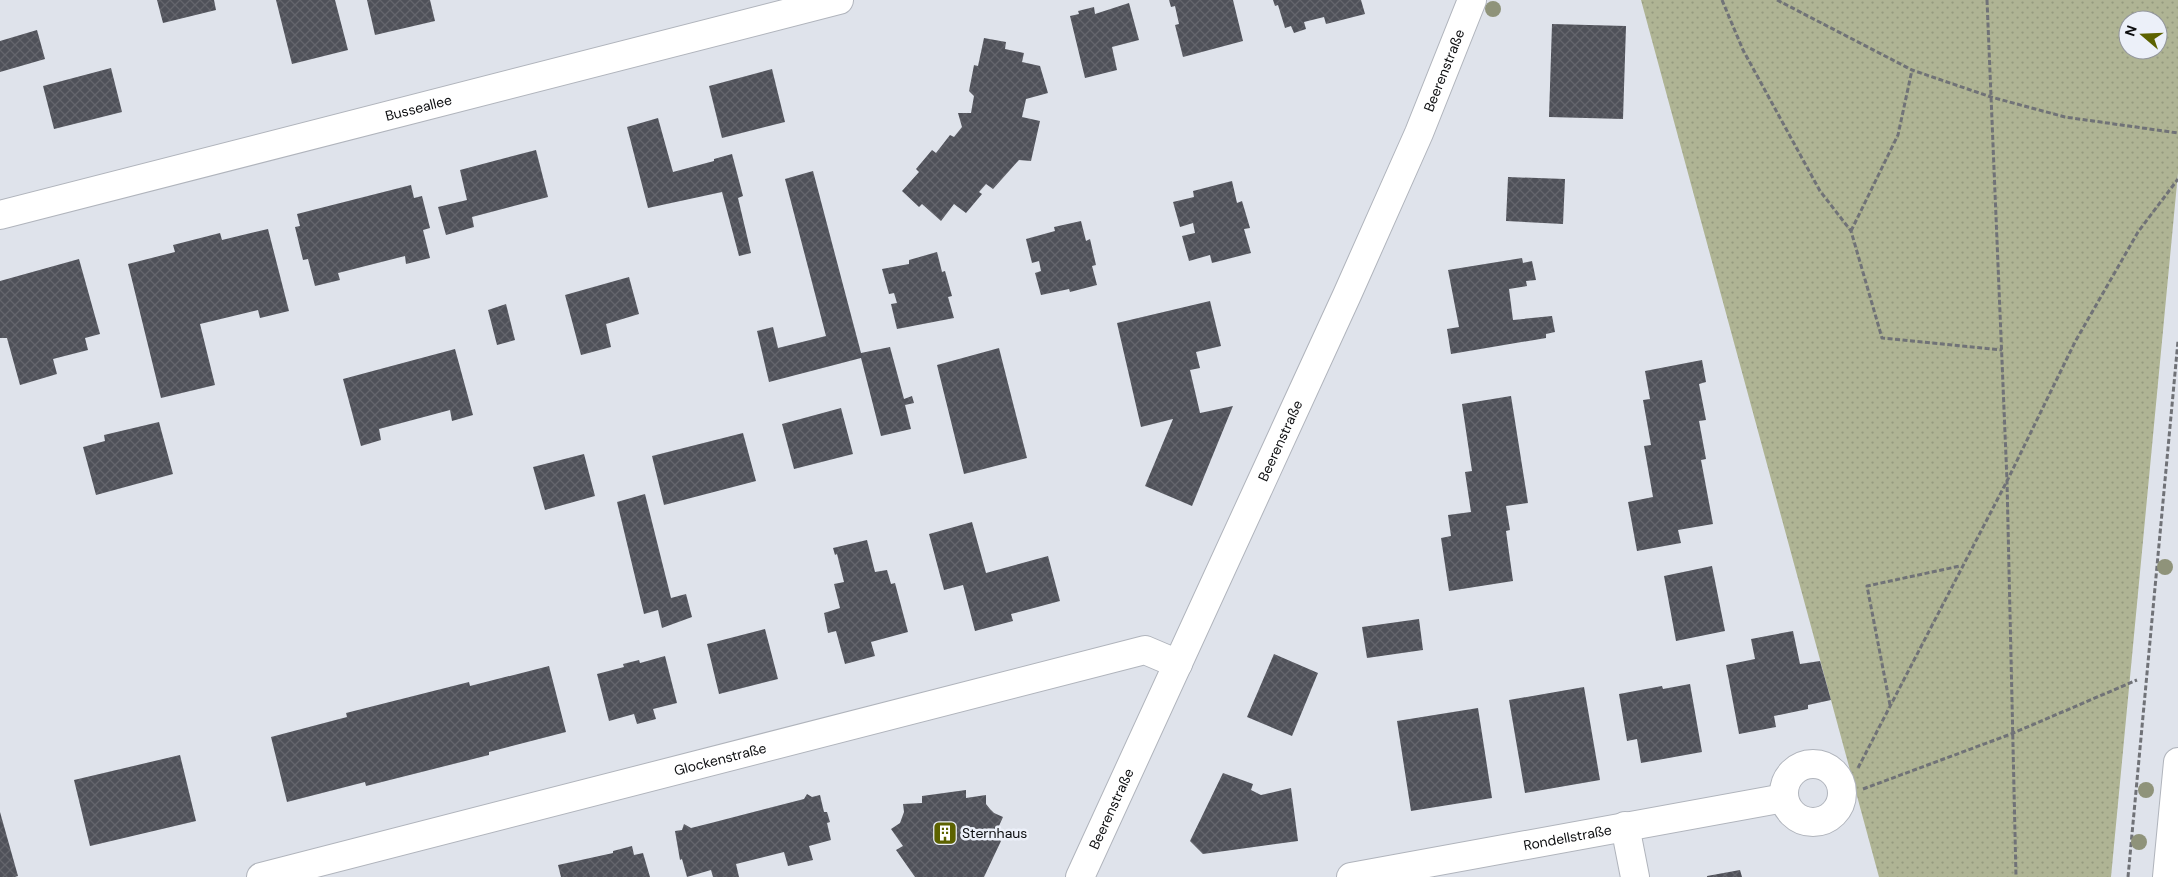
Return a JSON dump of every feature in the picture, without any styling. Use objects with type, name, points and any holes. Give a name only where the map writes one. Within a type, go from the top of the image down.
[{"type":"street","name":"Busseallee","points":[[0,215],[839,0]]},
{"type":"street","name":"Beerenstraße","points":[[1080,877],[1419,134],[1472,0]]},
{"type":"street","name":"Glockenstraße","points":[[261,877],[1145,650],[1178,664]]},
{"type":"street","points":[[2167,877],[2178,762]]},
{"type":"street","name":"Rondellstraße","points":[[1351,877],[1784,798]]},
{"type":"street","points":[[1626,826],[1635,877]]},
{"type":"path","points":[[1722,0],[1743,50],[1820,191],[1851,231],[1882,338],[2002,350]]},
{"type":"path","points":[[1777,0],[1912,70],[1990,97],[2065,117],[2178,133]]},
{"type":"path","points":[[1987,0],[2007,481],[2011,734],[2016,877]]},
{"type":"path","points":[[1851,231],[1898,135],[1912,70]]},
{"type":"path","points":[[1858,768],[1961,566],[2007,481],[2080,333],[2138,232],[2178,179]]},
{"type":"path","points":[[2128,877],[2178,341]]},
{"type":"path","points":[[1890,706],[1867,586],[1961,566]]},
{"type":"path","points":[[1863,789],[2011,734],[2137,680]]},
{"type":"green space","points":[[1641,0],[2178,0],[2178,173],[2111,877],[1879,877]]},
{"type":"building","points":[[157,0],[214,0],[216,10],[163,23]]},
{"type":"building","points":[[276,0],[335,0],[348,50],[292,64]]},
{"type":"building","points":[[367,0],[430,0],[435,21],[375,35]]},
{"type":"building","points":[[1169,0],[1233,0],[1243,41],[1183,57],[1175,25],[1179,24],[1175,6],[1171,7]]},
{"type":"building","points":[[1273,0],[1361,0],[1365,14],[1326,24],[1324,17],[1304,22],[1306,29],[1294,33],[1291,26],[1285,28],[1278,5],[1275,6]]},
{"type":"building","points":[[1129,3],[1139,40],[1112,47],[1117,70],[1085,78],[1070,16],[1079,14],[1078,11],[1094,7],[1095,14]]},
{"type":"building","points":[[1552,24],[1626,26],[1623,119],[1549,117]]},
{"type":"building","points":[[37,30],[45,59],[0,72],[0,41]]},
{"type":"building","points":[[984,38],[1006,42],[1005,49],[1024,53],[1022,62],[1040,66],[1048,93],[1026,99],[1022,117],[1040,121],[1031,161],[1019,160],[993,189],[986,184],[979,192],[982,194],[966,213],[954,204],[941,221],[922,204],[919,207],[902,191],[919,172],[916,169],[932,150],[936,153],[950,135],[954,137],[962,127],[958,113],[971,113],[974,96],[969,91],[974,65],[978,66]]},
{"type":"building","points":[[111,68],[122,112],[54,129],[43,86]]},
{"type":"building","points":[[772,69],[785,122],[722,138],[709,86]]},
{"type":"building","points":[[658,118],[673,172],[732,154],[743,196],[738,198],[751,253],[739,256],[722,192],[648,208],[627,127]]},
{"type":"building","points":[[536,150],[548,197],[472,217],[474,227],[446,235],[438,207],[467,200],[460,170]]},
{"type":"building","points":[[813,171],[861,353],[890,347],[904,399],[912,396],[914,403],[905,405],[911,429],[881,436],[861,358],[769,382],[757,331],[773,327],[778,348],[826,336],[785,179]]},
{"type":"building","points":[[1508,177],[1565,179],[1563,224],[1506,221]]},
{"type":"building","points":[[1232,181],[1237,203],[1242,201],[1250,228],[1244,229],[1251,253],[1212,263],[1210,255],[1189,261],[1182,236],[1195,233],[1193,223],[1180,227],[1173,202],[1194,197],[1193,191]]},
{"type":"building","points":[[411,185],[414,198],[422,196],[430,228],[423,230],[430,258],[406,264],[405,256],[338,273],[340,280],[315,286],[308,259],[303,260],[295,227],[300,226],[297,214]]},
{"type":"building","points":[[1081,221],[1086,241],[1090,239],[1096,265],[1092,266],[1097,285],[1070,292],[1069,289],[1041,295],[1035,273],[1041,271],[1039,261],[1032,263],[1026,239],[1055,231],[1054,227]]},
{"type":"building","points":[[268,229],[289,311],[260,318],[258,310],[200,324],[215,385],[161,398],[128,264],[175,252],[173,245],[220,233],[222,240]]},
{"type":"building","points":[[937,252],[942,272],[945,271],[952,296],[948,297],[954,318],[897,329],[891,304],[897,303],[894,293],[889,294],[882,269],[909,264],[909,260]]},
{"type":"building","points":[[1522,258],[1523,263],[1532,261],[1536,280],[1526,281],[1527,286],[1509,289],[1513,320],[1552,316],[1555,332],[1546,334],[1546,338],[1451,354],[1447,329],[1459,327],[1448,270]]},
{"type":"building","points":[[79,259],[100,334],[85,338],[88,350],[53,359],[57,374],[20,385],[7,338],[0,338],[0,281]]},
{"type":"building","points":[[629,277],[639,314],[606,324],[611,347],[581,355],[565,295]]},
{"type":"building","points":[[1210,301],[1221,346],[1196,352],[1200,368],[1190,370],[1200,413],[1233,406],[1192,506],[1145,486],[1173,419],[1141,427],[1117,323]]},
{"type":"building","points":[[506,304],[515,340],[497,345],[488,310]]},
{"type":"building","points":[[999,348],[1027,458],[964,474],[937,365]]},
{"type":"building","points":[[455,349],[473,415],[452,421],[450,410],[379,429],[381,440],[361,446],[343,379]]},
{"type":"building","points":[[1702,360],[1706,382],[1699,384],[1706,420],[1699,421],[1706,459],[1701,460],[1713,524],[1678,530],[1681,543],[1637,551],[1628,502],[1653,497],[1644,446],[1651,445],[1643,400],[1650,399],[1645,371]]},
{"type":"building","points":[[1511,396],[1528,503],[1506,506],[1510,530],[1506,531],[1513,581],[1449,591],[1441,538],[1451,536],[1448,515],[1471,512],[1465,472],[1472,471],[1462,404]]},
{"type":"building","points":[[841,408],[853,454],[794,469],[782,424]]},
{"type":"building","points":[[159,422],[173,474],[96,495],[83,447],[105,441],[104,435]]},
{"type":"building","points":[[743,433],[756,481],[664,505],[652,456]]},
{"type":"building","points":[[584,454],[595,496],[545,510],[533,467]]},
{"type":"building","points":[[645,494],[671,598],[686,594],[692,617],[662,628],[658,610],[644,614],[617,502]]},
{"type":"building","points":[[972,522],[986,573],[1048,556],[1060,601],[1011,614],[1013,621],[975,631],[963,585],[944,590],[929,534]]},
{"type":"building","points":[[867,540],[875,572],[887,570],[891,584],[895,583],[908,632],[871,642],[875,656],[845,664],[836,631],[828,633],[824,613],[840,608],[834,584],[844,582],[837,554],[835,555],[833,548]]},
{"type":"building","points":[[1712,566],[1725,631],[1676,641],[1664,576]]},
{"type":"building","points":[[1419,619],[1423,650],[1367,658],[1362,627]]},
{"type":"building","points":[[765,629],[778,679],[719,694],[707,644]]},
{"type":"building","points":[[1793,631],[1800,664],[1820,661],[1831,700],[1808,705],[1808,709],[1774,716],[1776,727],[1739,734],[1726,665],[1755,659],[1751,639]]},
{"type":"building","points":[[1274,654],[1318,673],[1292,736],[1247,717]]},
{"type":"building","points":[[665,656],[677,703],[653,709],[656,719],[637,724],[634,714],[609,721],[597,674],[624,667],[623,664],[639,660],[640,663]]},
{"type":"building","points":[[549,666],[566,732],[489,752],[489,755],[366,786],[365,782],[287,802],[271,737],[347,717],[346,713],[469,682],[470,686]]},
{"type":"building","points":[[1690,684],[1702,752],[1641,763],[1637,739],[1627,741],[1619,694],[1662,686],[1663,689]]},
{"type":"building","points":[[1584,687],[1600,780],[1525,793],[1509,700]]},
{"type":"building","points":[[1478,708],[1492,798],[1411,811],[1397,721]]},
{"type":"building","points":[[180,755],[196,821],[90,846],[74,780]]},
{"type":"building","points":[[1223,773],[1253,784],[1251,790],[1261,795],[1291,788],[1298,841],[1203,854],[1190,841]]},
{"type":"building","name":"Sternhaus","points":[[966,790],[966,798],[986,795],[986,804],[994,813],[1003,817],[994,837],[1001,841],[984,877],[915,877],[896,850],[903,846],[891,829],[900,823],[904,812],[903,804],[922,803],[922,796]]},
{"type":"building","points":[[807,794],[812,797],[820,795],[824,812],[827,812],[830,822],[827,823],[831,840],[809,846],[813,860],[788,866],[784,852],[736,864],[739,877],[713,877],[711,870],[687,877],[682,859],[680,860],[675,831],[682,830],[684,824],[691,828],[804,799]]},
{"type":"building","points":[[0,812],[18,876],[15,877],[0,877]]},
{"type":"building","points":[[632,846],[634,855],[643,853],[650,877],[561,877],[558,865],[613,853],[613,851]]},
{"type":"building","points":[[1740,870],[1742,877],[1707,877],[1707,876]]},
{"type":"place","name":"Sternhaus","points":[[945,833]]}]
